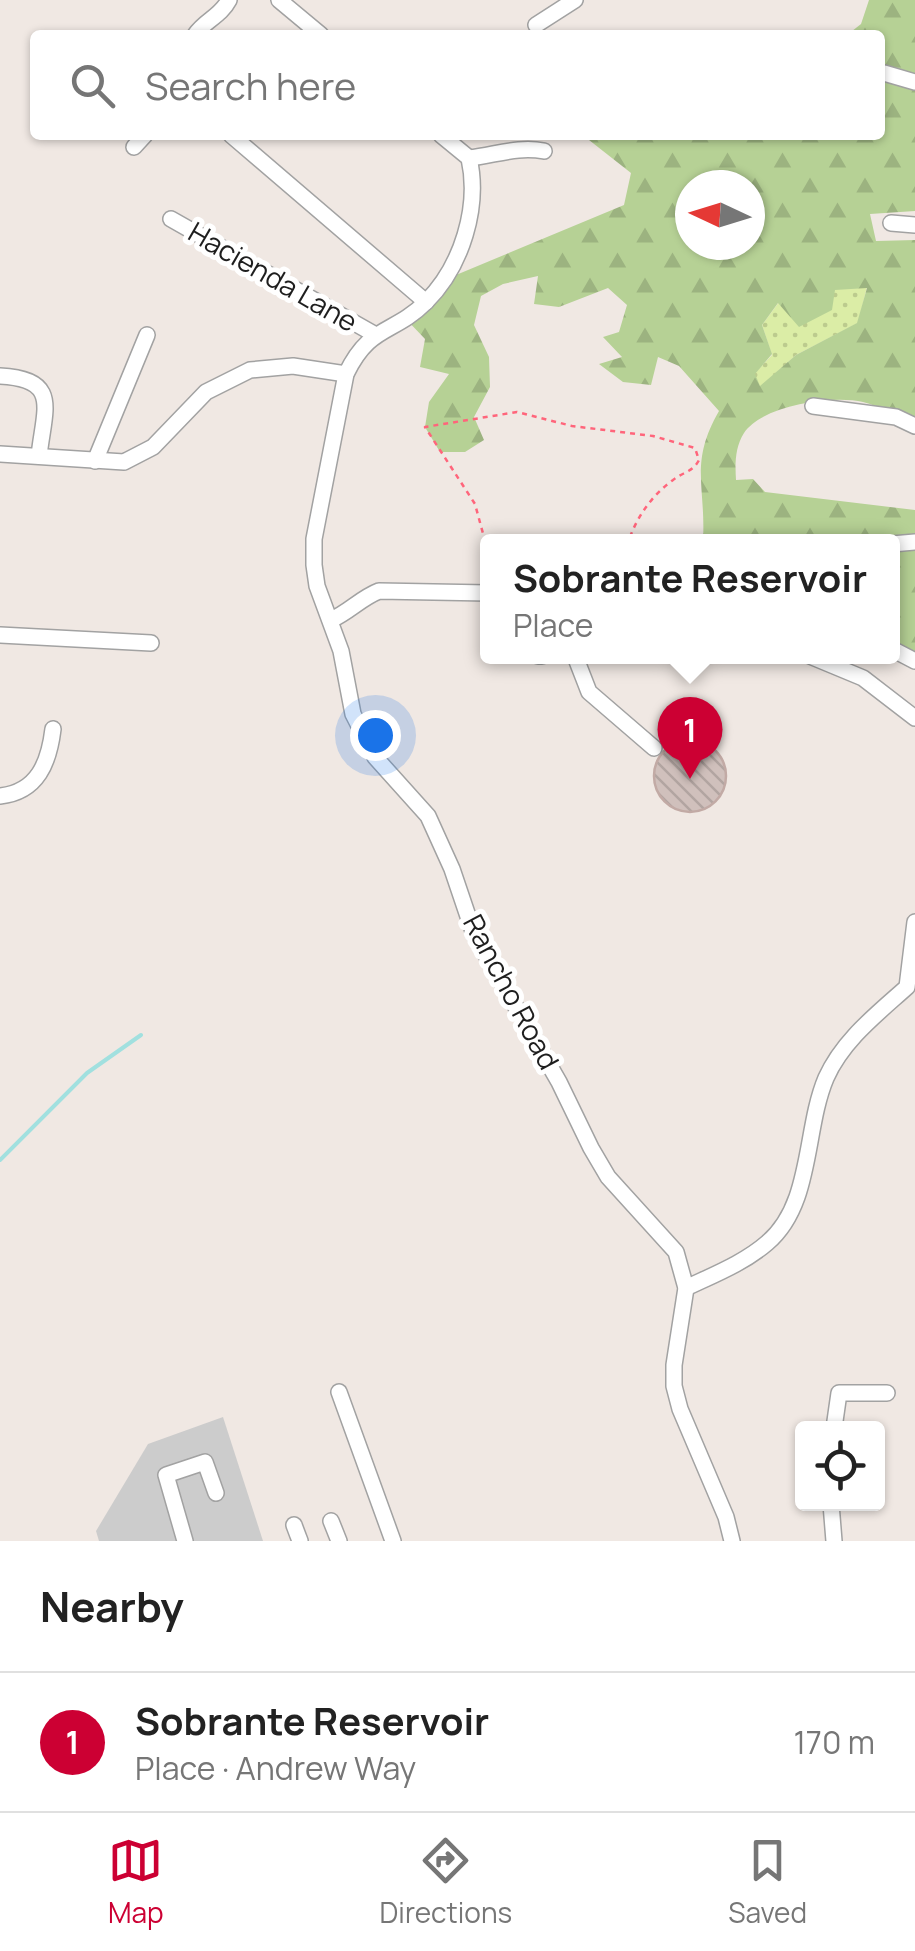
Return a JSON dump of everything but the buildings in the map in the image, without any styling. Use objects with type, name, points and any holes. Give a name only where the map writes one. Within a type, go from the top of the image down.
[{"type":"street","points":[[198,30],[214,20],[230,0]]},
{"type":"street","points":[[279,0],[315,30]]},
{"type":"street","points":[[536,25],[575,0]]},
{"type":"street","points":[[885,72],[915,82]]},
{"type":"street","points":[[237,140],[426,302]]},
{"type":"street","points":[[447,140],[469,158],[494,156],[522,146],[544,151]]},
{"type":"street","points":[[0,454],[124,462],[153,447],[206,392],[250,370],[293,366],[346,374],[356,354],[374,334],[426,302],[444,280],[474,202],[469,158]]},
{"type":"street","name":"Hacienda Lane","points":[[171,219],[374,334]]},
{"type":"street","points":[[891,224],[915,224]]},
{"type":"street","points":[[95,461],[147,335]]},
{"type":"street","name":"Rancho Road","points":[[346,374],[314,539],[316,586],[341,651],[353,714],[374,757],[428,816],[452,869],[474,934],[560,1082],[608,1177],[676,1252],[686,1288]]},
{"type":"street","points":[[0,376],[21,377],[38,384],[45,397],[39,456]]},
{"type":"street","points":[[812,406],[896,416],[915,426]]},
{"type":"street","points":[[331,620],[378,591],[480,593]]},
{"type":"street","points":[[0,635],[151,643]]},
{"type":"street","points":[[579,664],[589,692],[654,748]]},
{"type":"street","points":[[829,664],[863,678],[915,718]]},
{"type":"street","points":[[0,796],[30,784],[45,769],[53,729]]},
{"type":"street","points":[[732,1541],[674,1386],[686,1288],[748,1257],[772,1240],[789,1213],[833,1066],[857,1032],[911,991],[915,922]]},
{"type":"street","points":[[339,1392],[393,1541]]},
{"type":"street","points":[[835,1421],[839,1393],[887,1393]]},
{"type":"street","points":[[186,1541],[166,1475],[205,1462],[216,1493]]},
{"type":"street","points":[[832,1511],[834,1541]]},
{"type":"street","points":[[331,1521],[339,1541]]},
{"type":"street","points":[[294,1524],[300,1541]]},
{"type":"path","points":[[483,534],[475,504],[425,427],[517,412],[572,426],[653,436],[695,448],[699,460],[695,468],[674,479],[653,499],[637,518],[631,534]]},
{"type":"shaded area","points":[[223,1417],[263,1541],[99,1541],[96,1531],[148,1444]]},
{"type":"green space","points":[[869,0],[915,0],[915,211],[870,214],[876,241],[915,240],[915,421],[850,400],[817,401],[782,409],[753,423],[744,433],[737,450],[736,480],[753,479],[765,492],[915,510],[915,537],[703,534],[702,460],[719,411],[679,366],[658,357],[651,385],[623,382],[599,364],[622,357],[603,337],[619,332],[627,305],[608,288],[559,307],[534,304],[538,276],[503,284],[481,296],[474,325],[489,357],[490,387],[474,417],[484,440],[465,452],[440,452],[425,427],[429,402],[449,374],[420,367],[425,339],[405,318],[444,280],[624,205],[631,173],[589,140],[885,140],[885,30],[853,30],[861,24]],"holes":[[[867,288],[857,323],[796,355],[760,386],[755,374],[772,354],[762,325],[778,303],[799,327],[832,310],[835,290]]]},
{"type":"green space","points":[[867,287],[858,323],[796,355],[760,387],[754,374],[772,355],[762,325],[779,302],[835,289]]},
{"type":"green space","points":[[900,550],[915,551],[915,656],[900,648]]},
{"type":"waterway","points":[[0,1160],[87,1073],[141,1035]]},
{"type":"place","name":"Sobrante Reservoir","points":[[690,779]]}]
